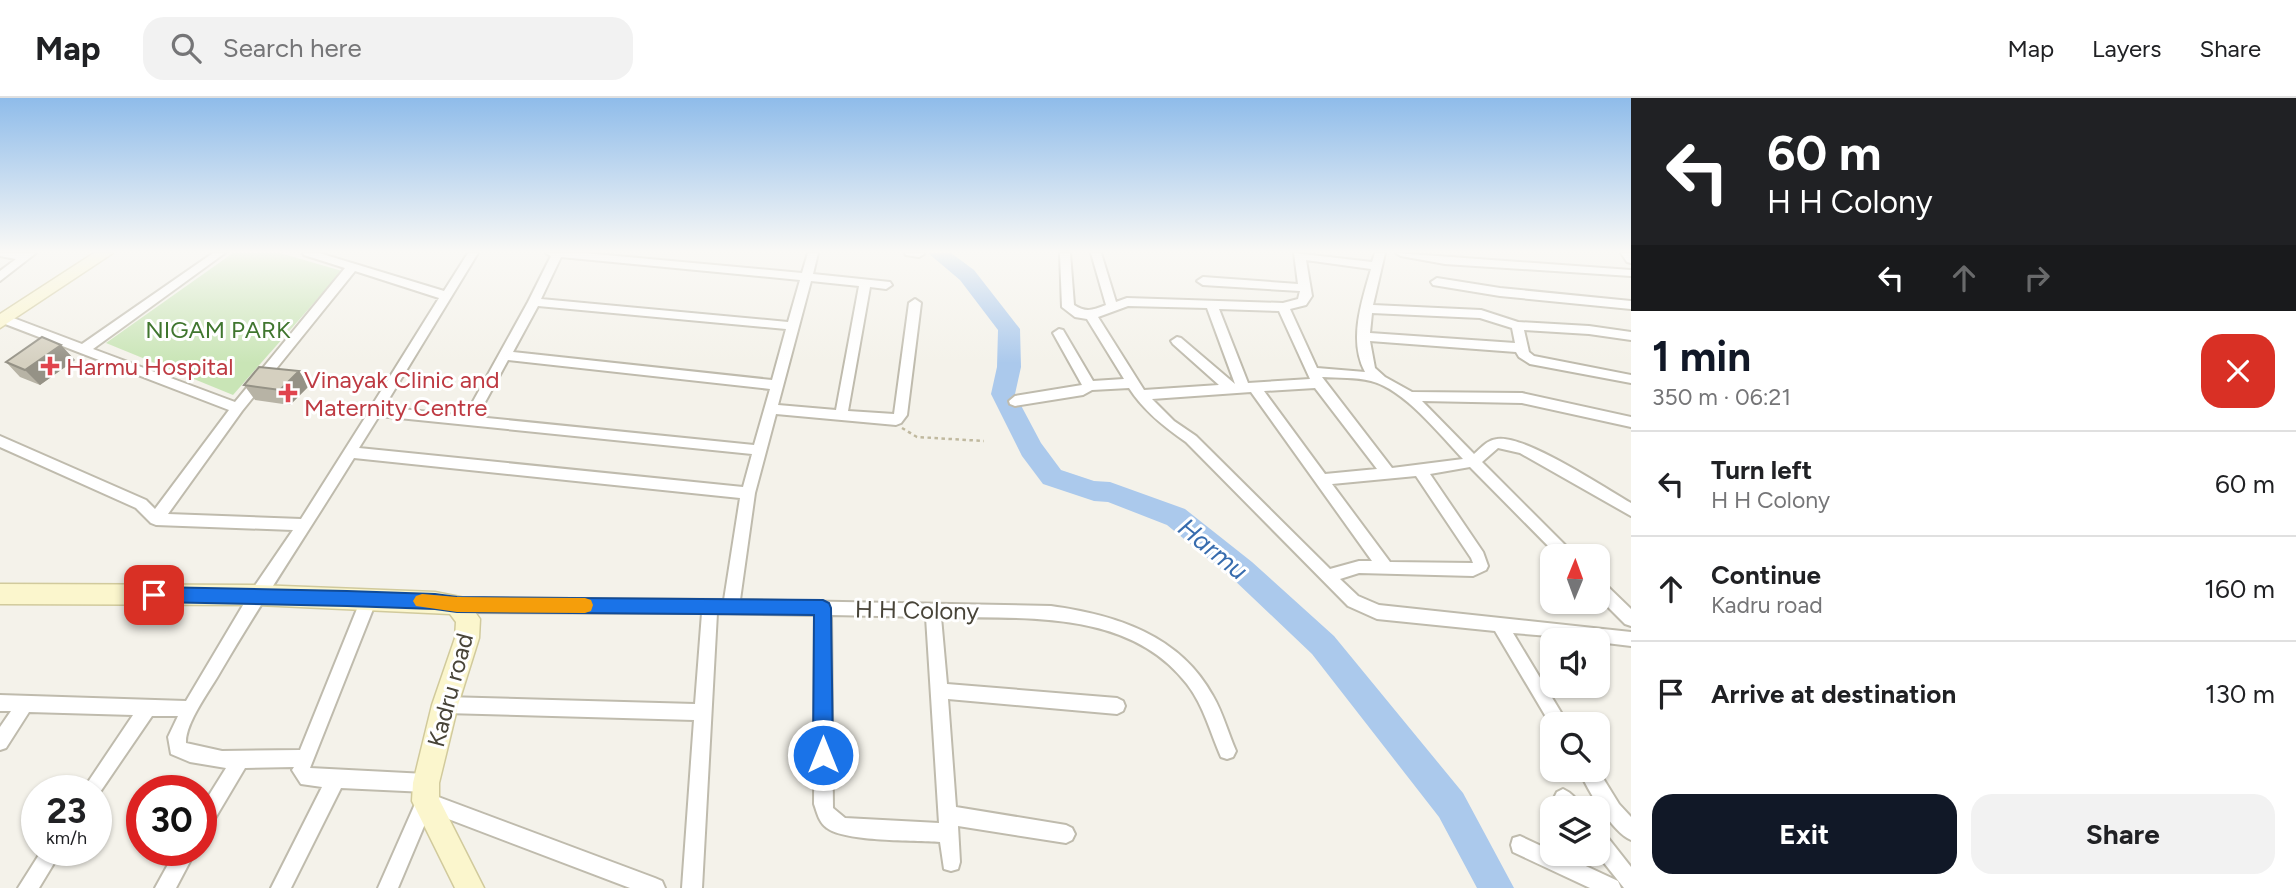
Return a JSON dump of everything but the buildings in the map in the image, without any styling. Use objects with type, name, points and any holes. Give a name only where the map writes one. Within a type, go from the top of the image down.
[{"type":"main road","points":[[1,317],[38,290]]},
{"type":"main road","points":[[1,317],[45,290]]},
{"type":"main road","name":"Kadru road","points":[[0,594],[257,595],[457,605],[468,620],[467,638],[445,705],[425,792]]},
{"type":"main road","points":[[425,792],[470,888]]},
{"type":"street","points":[[83,350],[168,290]]},
{"type":"street","points":[[156,519],[237,408],[333,290]]},
{"type":"street","points":[[426,290],[446,296]]},
{"type":"street","points":[[304,758],[240,760],[186,753],[177,748],[177,737],[190,709],[257,595],[305,525],[450,290]]},
{"type":"street","points":[[469,420],[540,290]]},
{"type":"street","points":[[731,606],[748,493],[803,290]]},
{"type":"street","points":[[841,416],[864,290]]},
{"type":"street","points":[[1067,290],[1068,307],[1079,314],[1091,315],[1128,302],[1283,307],[1302,302],[1306,296],[1304,290]]},
{"type":"street","points":[[1107,290],[1112,306]]},
{"type":"street","points":[[1372,290],[1363,338],[1367,365],[1375,377],[1409,396],[1470,462],[1555,544]]},
{"type":"street","points":[[1487,290],[1631,305]]},
{"type":"street","points":[[534,302],[793,326]]},
{"type":"street","points":[[770,409],[896,420],[902,404],[915,303]]},
{"type":"street","points":[[1212,306],[1242,388]]},
{"type":"street","points":[[1283,307],[1316,378],[1388,473]]},
{"type":"street","points":[[1368,309],[1481,314],[1517,326],[1589,330],[1631,336]]},
{"type":"street","points":[[1091,315],[1130,383],[1140,394],[1169,424],[1208,455],[1353,601],[1377,612],[1631,639]]},
{"type":"street","points":[[1,317],[237,408]]},
{"type":"street","points":[[1517,326],[1522,354],[1530,360],[1631,379]]},
{"type":"street","points":[[1059,333],[1088,386]]},
{"type":"street","points":[[1363,338],[1522,348]]},
{"type":"street","points":[[1177,341],[1242,388],[1322,480],[1385,567]]},
{"type":"street","points":[[505,355],[776,385]]},
{"type":"street","points":[[1140,394],[1242,388],[1316,378],[1375,377]]},
{"type":"street","points":[[1015,401],[1083,391],[1088,386],[1130,383]]},
{"type":"street","points":[[1409,396],[1522,398],[1631,422]]},
{"type":"street","points":[[373,411],[759,450]]},
{"type":"street","points":[[0,441],[141,504],[156,519],[305,525]]},
{"type":"street","points":[[1322,480],[1470,462],[1494,443],[1506,443],[1525,449],[1631,510]]},
{"type":"street","points":[[348,452],[748,493]]},
{"type":"street","points":[[1327,576],[1359,568],[1473,570],[1481,566],[1478,556],[1420,470]]},
{"type":"street","points":[[369,599],[304,758],[301,770],[307,778],[425,792],[654,888]]},
{"type":"street","points":[[1610,599],[1631,619]]},
{"type":"street","name":"H H Colony","points":[[457,605],[731,606],[1051,613],[1082,616],[1110,622],[1143,636],[1172,655],[1190,675],[1207,702],[1227,751]]},
{"type":"street","points":[[692,888],[710,606]]},
{"type":"street","points":[[823,608],[823,804],[827,816],[834,824],[845,827],[948,824],[1066,834]]},
{"type":"street","points":[[933,610],[951,862]]},
{"type":"street","points":[[1499,624],[1553,712]]},
{"type":"street","points":[[939,691],[1117,706]]},
{"type":"street","points":[[0,704],[190,709]]},
{"type":"street","points":[[0,742],[25,704]]},
{"type":"street","points":[[445,705],[703,712]]},
{"type":"street","points":[[103,775],[147,708]]},
{"type":"street","points":[[217,800],[240,760]]},
{"type":"street","points":[[282,888],[335,781]]},
{"type":"street","points":[[1596,782],[1613,810],[1631,831]]},
{"type":"street","points":[[388,888],[425,792]]},
{"type":"street","points":[[1520,845],[1611,888]]},
{"type":"street","points":[[1610,856],[1631,882]]},
{"type":"street","points":[[28,888],[42,866]]},
{"type":"street","points":[[165,888],[178,866]]},
{"type":"path","points":[[896,420],[904,431],[917,437],[984,441]]},
{"type":"green space","name":"NIGAM PARK","points":[[181,290],[325,290],[233,395],[106,343]]},
{"type":"waterway","name":"Harmu","points":[[979,290],[1009,329],[1009,367],[1003,394],[1031,449],[1052,477],[1094,491],[1110,492],[1176,517],[1242,570],[1323,645],[1451,805],[1496,888]]},
{"type":"slow traffic","points":[[422,601],[457,605],[585,605]]},
{"type":"place","name":"Harmu Hospital","points":[[50,366]]},
{"type":"place","name":"Vinayak Clinic and Maternity Centre","points":[[288,393]]},
{"type":"route","points":[[154,595],[257,595],[435,601],[457,605],[823,608],[823,755]]}]
